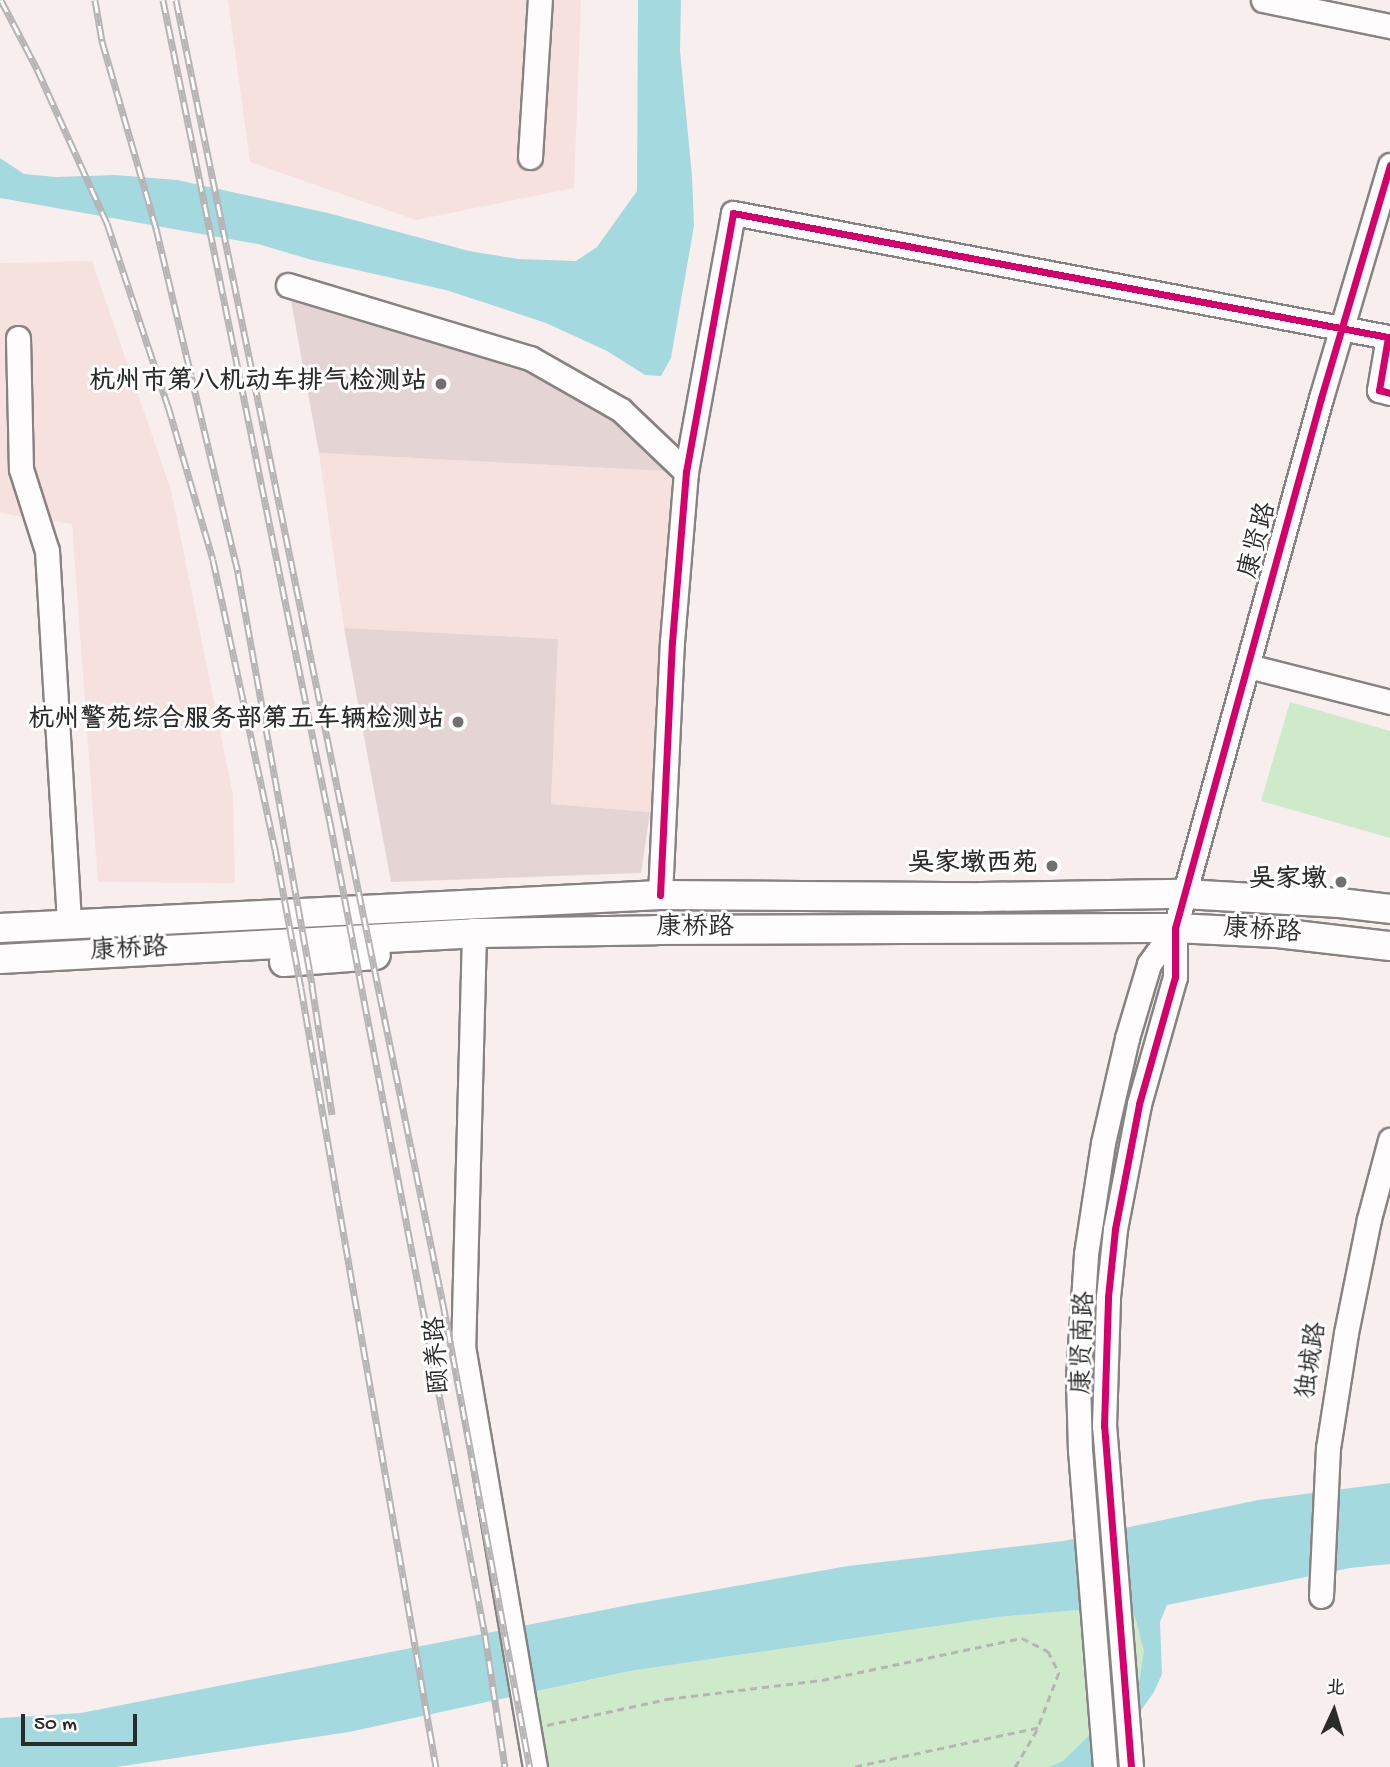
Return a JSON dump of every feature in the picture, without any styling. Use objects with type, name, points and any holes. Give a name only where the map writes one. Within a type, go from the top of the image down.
[{"type":"main road","name":"康桥路","points":[[0,928],[660,895],[982,897],[1184,894],[1340,903],[1390,909]]},
{"type":"main road","name":"康桥路","points":[[0,959],[474,933],[1174,928],[1277,933],[1390,946]]},
{"type":"street","points":[[530,157],[540,0]]},
{"type":"street","points":[[1263,0],[1390,26]]},
{"type":"street","name":"康贤路","points":[[1174,928],[1321,398],[1390,165]]},
{"type":"street","points":[[660,895],[672,642],[686,472],[733,213],[1343,328],[1389,334],[1379,390],[1390,393]]},
{"type":"street","points":[[288,285],[530,358],[621,410],[686,472]]},
{"type":"street","points":[[18,338],[21,469],[47,551],[69,925]]},
{"type":"street","points":[[1248,666],[1390,702]]},
{"type":"street","name":"康贤南路","points":[[1130,1767],[1107,1490],[1104,1399],[1108,1297],[1115,1229],[1139,1104],[1175,976],[1174,928]]},
{"type":"street","name":"康贤南路","points":[[1105,1767],[1079,1399],[1086,1254],[1103,1143],[1127,1038],[1149,964],[1174,928]]},
{"type":"street","name":"颐养路","points":[[474,933],[463,1346],[509,1618],[535,1718],[535,1767]]},
{"type":"street","name":"独城路","points":[[1321,1596],[1328,1448],[1346,1333],[1369,1219],[1390,1140]]},
{"type":"path","points":[[535,1718],[822,1680],[1022,1638],[1048,1651],[1059,1673],[1038,1728],[1015,1767]]},
{"type":"path","points":[[854,1767],[1038,1728]]},
{"type":"shaded area","points":[[228,0],[581,0],[574,188],[416,220],[250,162]]},
{"type":"shaded area","points":[[92,261],[171,490],[233,795],[235,883],[98,882],[72,524],[0,513],[0,263]]},
{"type":"shaded area","points":[[319,453],[686,472],[652,812],[551,804],[558,639],[344,628]]},
{"type":"green space","points":[[1290,702],[1390,731],[1390,838],[1261,801]]},
{"type":"green space","points":[[1125,1606],[1135,1617],[1149,1666],[1128,1716],[1077,1767],[542,1767],[530,1693],[630,1671],[998,1617]]},
{"type":"water","points":[[638,0],[681,0],[680,51],[692,176],[694,226],[671,358],[661,376],[645,375],[607,351],[546,323],[446,290],[312,260],[258,244],[0,198],[0,158],[24,174],[56,177],[115,175],[177,180],[328,213],[469,251],[518,259],[576,261],[597,247],[637,191]]},
{"type":"water","points":[[1390,1483],[1390,1564],[1350,1568],[1167,1605],[1160,1622],[1162,1674],[1154,1692],[1117,1744],[1091,1767],[1049,1767],[1063,1761],[1139,1683],[1144,1651],[1135,1617],[1125,1606],[998,1617],[630,1671],[349,1732],[116,1767],[0,1767],[0,1718],[81,1713],[634,1604],[848,1566],[1063,1541],[1258,1500]]},
{"type":"building","name":"杭州市第八机动车排气检测站","points":[[291,301],[524,371],[613,421],[665,471],[319,453]]},
{"type":"building","name":"杭州警苑综合服务部第五车辆检测站","points":[[344,628],[558,639],[551,804],[650,812],[641,873],[391,882]]},
{"type":"railway","points":[[1,0],[37,69],[107,223],[168,406],[213,560],[275,849],[301,988],[436,1767]]},
{"type":"railway","points":[[95,0],[102,41],[156,228],[238,573],[312,986],[332,1114]]},
{"type":"railway","points":[[163,0],[330,822],[485,1635],[505,1767]]},
{"type":"railway","points":[[176,0],[443,1304],[530,1767]]},
{"type":"cycle path","points":[[1131,1767],[1104,1426],[1108,1297],[1115,1229],[1139,1104],[1175,977],[1175,928],[1321,398],[1390,165]]},
{"type":"cycle path","points":[[660,895],[672,642],[686,472],[733,213],[1388,337],[1379,390],[1390,393]]},
{"type":"place","name":"杭州市第八机动车排气检测站","points":[[441,384]]},
{"type":"place","name":"杭州警苑综合服务部第五车辆检测站","points":[[458,722]]},
{"type":"place","name":"吴家墩西苑","points":[[1052,866]]},
{"type":"place","name":"吴家墩","points":[[1341,882]]}]
